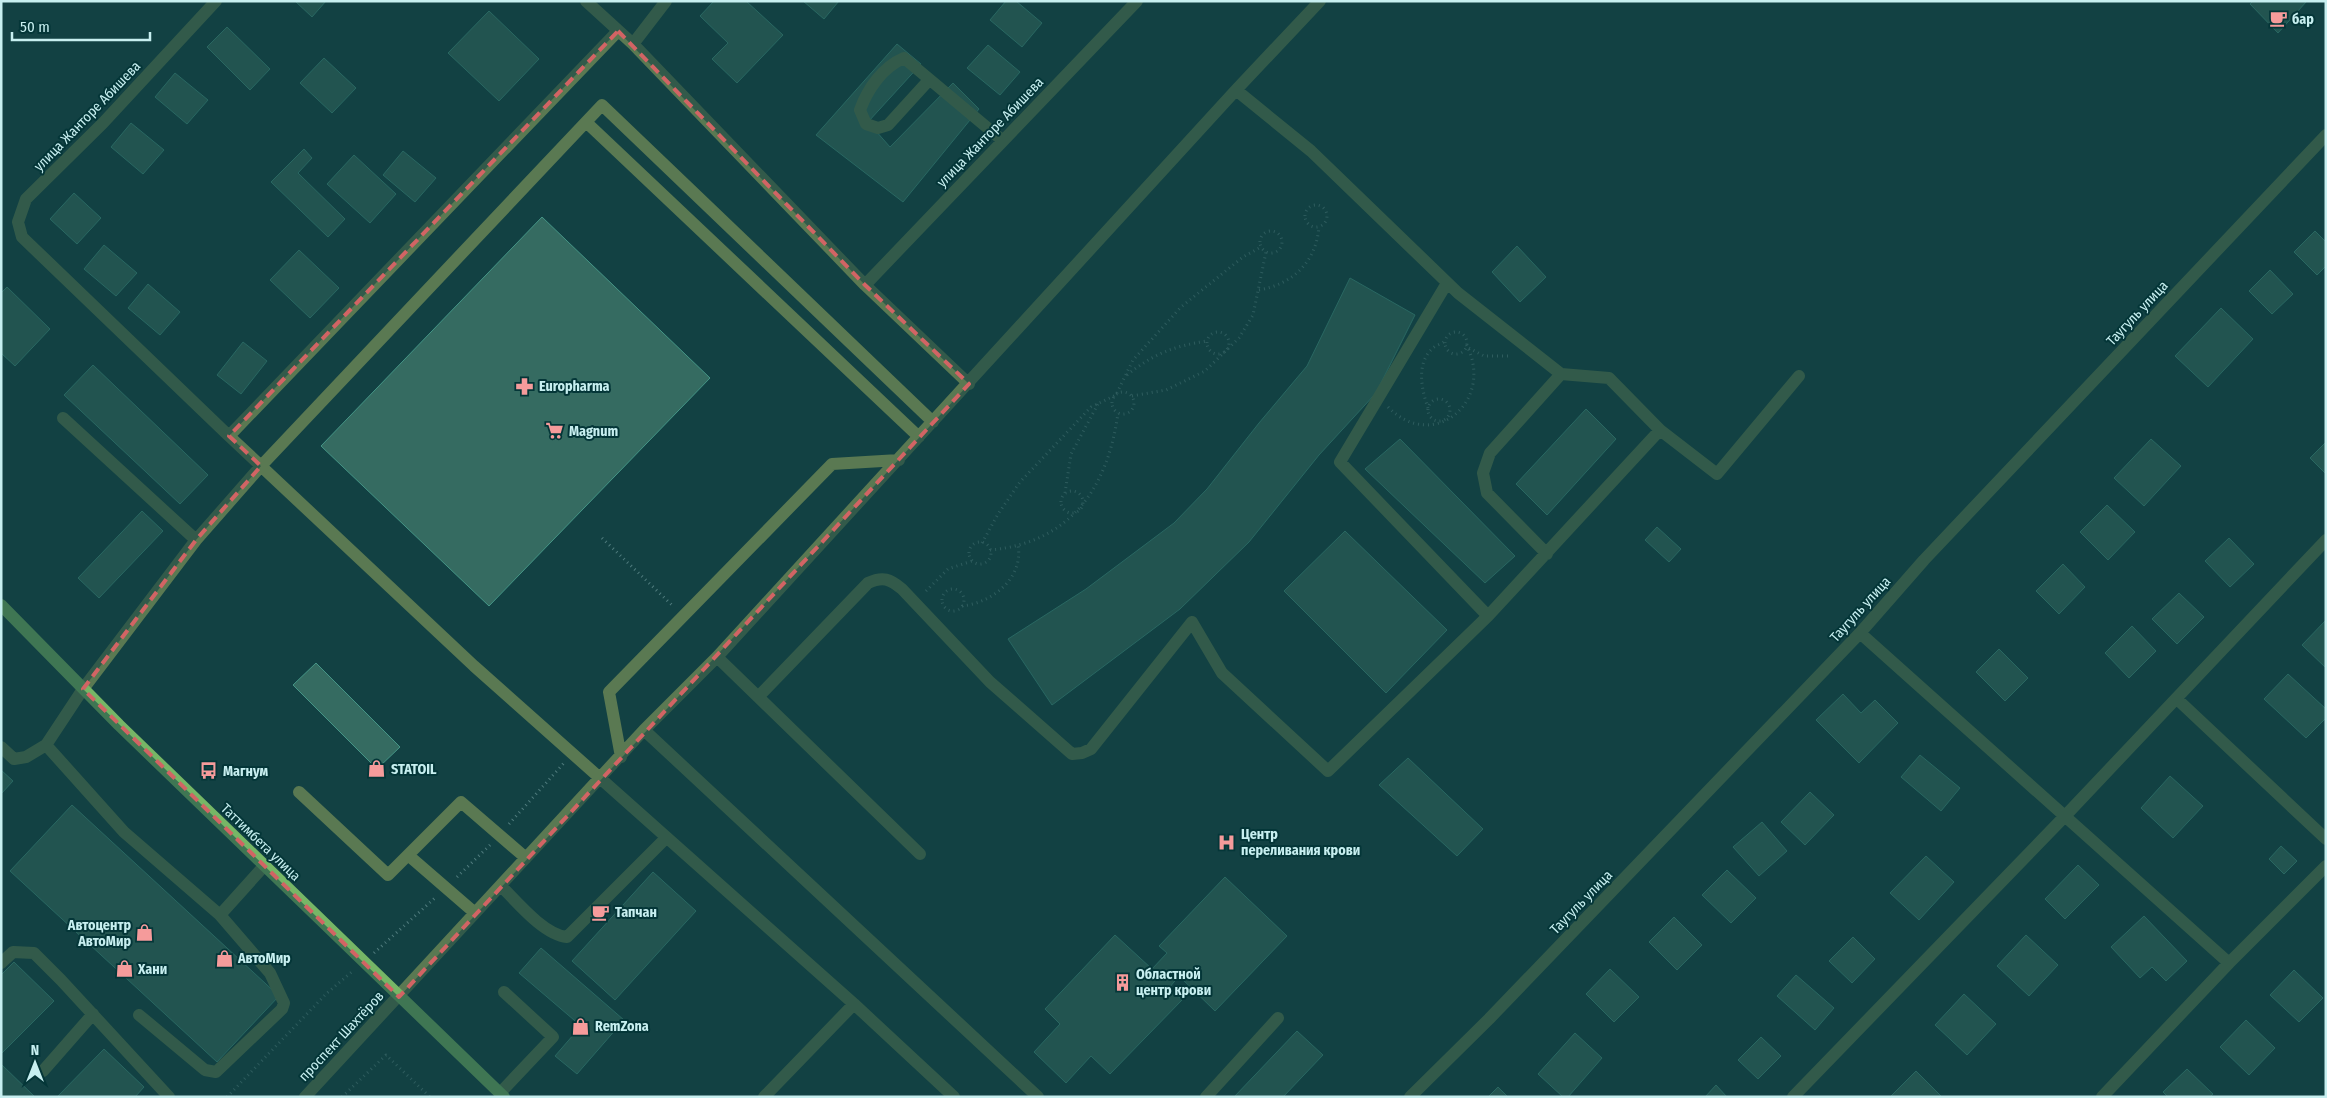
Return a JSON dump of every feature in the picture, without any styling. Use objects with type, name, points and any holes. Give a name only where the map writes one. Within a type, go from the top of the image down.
[{"type":"main road","name":"Таттимбета улица","points":[[1,604],[83,689],[502,1095]]},
{"type":"street","name":"улица Жанторе Абишева","points":[[216,1],[103,123],[26,199],[18,222],[22,237],[229,436]]},
{"type":"street","points":[[586,1],[633,44],[865,285],[969,384]]},
{"type":"street","points":[[633,44],[666,1]]},
{"type":"street","name":"улица Жанторе Абишева","points":[[865,285],[1137,1]]},
{"type":"street","name":"проспект Шахтёров","points":[[306,1097],[644,730],[717,657],[969,384],[1236,90],[1320,1]]},
{"type":"street","points":[[618,31],[229,436],[474,666],[854,1004],[954,1097]]},
{"type":"street","points":[[929,80],[888,126],[878,128],[866,124],[860,110],[867,92],[893,63],[904,58],[1002,140]]},
{"type":"street","points":[[1236,90],[1311,151],[1447,283],[1561,374],[1609,378],[1660,430],[1717,474],[1799,376]]},
{"type":"street","points":[[1,747],[14,759],[26,757],[46,745],[83,689],[196,540],[261,466],[602,105],[933,422]]},
{"type":"street","points":[[586,122],[919,437]]},
{"type":"street","name":"Таугуль улица","points":[[1410,1097],[1489,1019],[1860,633],[1924,560],[2326,134]]},
{"type":"street","points":[[1447,283],[1340,462],[1488,616]]},
{"type":"street","points":[[1547,554],[1488,493],[1483,474],[1490,453],[1561,374]]},
{"type":"street","points":[[63,418],[196,540]]},
{"type":"street","points":[[758,697],[868,582],[888,578],[902,589],[990,682],[1072,754],[1082,754],[1091,749],[1192,622],[1222,673],[1328,771],[1488,616],[1660,430]]},
{"type":"street","points":[[622,756],[609,692],[832,464],[899,460]]},
{"type":"street","points":[[1793,1097],[2066,815],[2326,540]]},
{"type":"street","points":[[1860,633],[2066,815],[2229,963]]},
{"type":"street","points":[[717,657],[920,854]]},
{"type":"street","points":[[2177,699],[2326,839]]},
{"type":"street","points":[[644,730],[1038,1097]]},
{"type":"street","points":[[46,745],[124,832],[220,915],[270,974],[284,999],[282,1009],[216,1072],[205,1070],[139,1014]]},
{"type":"street","points":[[299,792],[388,875],[461,802],[526,858]]},
{"type":"street","points":[[501,886],[549,930],[558,936],[567,937],[666,838]]},
{"type":"street","points":[[408,855],[476,913]]},
{"type":"street","points":[[220,915],[264,866]]},
{"type":"street","points":[[2102,1097],[2229,963],[2326,866]]},
{"type":"street","points":[[1,963],[13,952],[34,953],[169,1097]]},
{"type":"street","points":[[502,1095],[553,1037],[504,992]]},
{"type":"street","points":[[764,1097],[854,1004]]},
{"type":"street","points":[[43,1071],[92,1014]]},
{"type":"street","points":[[1206,1097],[1278,1018]]},
{"type":"path","points":[[1259,290],[1273,288],[1291,280],[1302,269],[1311,253],[1319,227],[1325,223],[1327,216],[1325,210],[1316,205],[1309,208],[1305,218],[1312,226],[1319,227]]},
{"type":"path","points":[[1270,232],[1277,233],[1282,242],[1280,249],[1274,253],[1266,252],[1261,247],[1260,240],[1264,234],[1270,232]]},
{"type":"path","points":[[990,550],[1018,544],[1058,526],[1081,508],[1106,468],[1118,413],[1112,404],[1133,360],[1181,307],[1243,258],[1261,247]]},
{"type":"path","points":[[1132,396],[1166,390],[1184,382],[1210,367],[1239,338],[1253,315],[1266,252]]},
{"type":"path","points":[[1124,377],[1146,360],[1182,345],[1207,341],[1214,333],[1224,334],[1228,340],[1227,349]]},
{"type":"path","points":[[1445,420],[1434,420],[1429,415],[1422,391],[1421,375],[1430,350],[1445,341],[1448,335],[1458,333],[1464,337],[1469,348],[1484,356],[1509,356]]},
{"type":"path","points":[[1207,341],[1208,348],[1213,353],[1224,352],[1227,349]]},
{"type":"path","points":[[1445,341],[1448,351],[1454,354],[1462,352],[1466,344]]},
{"type":"path","points":[[1388,406],[1397,416],[1421,424],[1434,425],[1460,413],[1472,394],[1473,369],[1469,348]]},
{"type":"path","points":[[982,543],[998,514],[1020,482],[1091,407],[1126,392],[1132,396],[1134,403],[1131,410],[1125,413],[1118,413]]},
{"type":"path","points":[[1428,408],[1435,400],[1445,402],[1450,411],[1445,420]]},
{"type":"path","points":[[1081,508],[1071,513],[1065,510],[1062,500],[1065,493],[1071,454],[1098,403]]},
{"type":"path","points":[[1065,493],[1072,491],[1078,493],[1083,498],[1081,508]]},
{"type":"path","points":[[602,538],[662,594]]},
{"type":"path","points":[[975,543],[982,543],[990,550],[990,557],[985,562],[978,564],[972,561],[969,555],[970,548],[975,543]]},
{"type":"path","points":[[962,606],[963,596],[959,591],[949,590],[944,594],[942,601],[948,610],[955,610],[962,606],[977,605],[1008,582],[1018,567],[1020,556],[1018,544]]},
{"type":"path","points":[[926,591],[948,569],[972,561]]},
{"type":"path","points":[[227,1097],[327,993],[446,888],[500,835],[572,754]]},
{"type":"path","points":[[342,1097],[386,1055],[430,1097]]},
{"type":"highlighted area","points":[[618,31],[865,285],[969,384],[399,997],[83,689],[196,540],[261,466],[229,436]]},
{"type":"building","points":[[295,1],[326,1],[312,17]]},
{"type":"building","points":[[714,1],[746,1],[783,35],[737,83],[712,59],[728,43],[700,16]]},
{"type":"building","points":[[803,1],[839,1],[824,19]]},
{"type":"building","points":[[1006,1],[1016,1],[1042,23],[1022,47],[990,20]]},
{"type":"building","name":"бар","points":[[2253,1],[2307,1],[2278,33],[2250,4]]},
{"type":"building","points":[[489,11],[539,59],[499,101],[448,53]]},
{"type":"building","points":[[227,27],[270,69],[250,90],[207,47]]},
{"type":"building","points":[[897,44],[921,64],[868,122],[890,147],[953,83],[979,109],[903,202],[816,135]]},
{"type":"building","points":[[988,45],[1020,72],[1000,95],[967,68]]},
{"type":"building","points":[[324,58],[356,88],[332,113],[300,83]]},
{"type":"building","points":[[175,73],[208,100],[187,124],[155,97]]},
{"type":"building","points":[[131,123],[164,150],[143,174],[111,147]]},
{"type":"building","points":[[304,149],[312,158],[298,173],[345,219],[328,237],[271,182]]},
{"type":"building","points":[[403,151],[436,178],[415,202],[383,175]]},
{"type":"building","points":[[354,155],[396,194],[370,223],[327,184]]},
{"type":"building","points":[[74,193],[101,218],[77,244],[50,219]]},
{"type":"building","name":"Magnum","points":[[542,217],[710,378],[489,606],[321,446]]},
{"type":"building","points":[[2315,231],[2326,242],[2326,266],[2317,275],[2294,252]]},
{"type":"building","points":[[104,245],[137,273],[116,296],[84,269]]},
{"type":"building","points":[[1517,246],[1546,277],[1520,302],[1492,272]]},
{"type":"building","points":[[299,250],[339,288],[310,318],[270,280]]},
{"type":"building","points":[[2270,270],[2293,294],[2272,314],[2249,291]]},
{"type":"building","points":[[1350,278],[1415,315],[1376,393],[1319,455],[1249,542],[1180,609],[1052,705],[1008,639],[1086,589],[1174,523],[1207,489],[1307,366]]},
{"type":"building","points":[[148,284],[180,312],[160,335],[128,308]]},
{"type":"building","points":[[7,287],[50,329],[15,366],[1,353],[1,293]]},
{"type":"building","points":[[2221,308],[2253,339],[2208,387],[2175,356]]},
{"type":"building","points":[[243,342],[267,361],[241,394],[217,375]]},
{"type":"building","points":[[93,365],[208,475],[180,504],[64,395]]},
{"type":"building","points":[[1586,409],[1616,439],[1547,515],[1516,484]]},
{"type":"building","points":[[1400,439],[1515,556],[1485,583],[1365,469]]},
{"type":"building","points":[[2151,439],[2181,466],[2144,506],[2114,478]]},
{"type":"building","points":[[2326,442],[2326,474],[2310,458]]},
{"type":"building","points":[[2107,505],[2135,532],[2108,560],[2080,532]]},
{"type":"building","points":[[142,511],[163,531],[99,598],[78,578]]},
{"type":"building","points":[[1657,527],[1681,549],[1669,562],[1645,540]]},
{"type":"building","points":[[1345,531],[1447,630],[1386,693],[1284,591]]},
{"type":"building","points":[[2229,538],[2254,564],[2230,587],[2205,561]]},
{"type":"building","points":[[2063,564],[2085,587],[2059,614],[2036,591]]},
{"type":"building","points":[[2179,593],[2204,617],[2177,644],[2152,619]]},
{"type":"building","points":[[2326,620],[2326,668],[2302,645]]},
{"type":"building","points":[[2132,626],[2156,651],[2129,678],[2105,653]]},
{"type":"building","points":[[1999,649],[2028,678],[2005,701],[1976,672]]},
{"type":"building","points":[[316,663],[400,747],[377,769],[293,685]]},
{"type":"building","points":[[2288,674],[2326,709],[2326,718],[2306,738],[2264,699]]},
{"type":"building","points":[[1843,694],[1861,713],[1875,700],[1898,723],[1859,763],[1816,720]]},
{"type":"building","points":[[1920,755],[1960,788],[1941,811],[1901,777]]},
{"type":"building","points":[[1408,758],[1483,829],[1457,856],[1379,785]]},
{"type":"building","points":[[1,770],[13,781],[1,794]]},
{"type":"building","points":[[2170,776],[2203,806],[2173,838],[2141,808]]},
{"type":"building","points":[[1810,792],[1834,815],[1805,845],[1781,822]]},
{"type":"building","points":[[72,805],[279,996],[217,1062],[10,871]]},
{"type":"building","points":[[1762,822],[1787,851],[1759,876],[1733,847]]},
{"type":"building","points":[[2281,846],[2297,861],[2284,874],[2269,859]]},
{"type":"building","points":[[1926,856],[1954,882],[1919,920],[1890,893]]},
{"type":"building","points":[[2078,865],[2099,885],[2065,919],[2045,899]]},
{"type":"building","points":[[1727,870],[1756,898],[1731,923],[1702,895]]},
{"type":"building","points":[[653,872],[696,911],[615,1000],[572,961]]},
{"type":"building","name":"Областной центр крови","points":[[1225,877],[1287,936],[1215,1011],[1179,976],[1169,988],[1182,1000],[1110,1074],[1091,1056],[1066,1083],[1034,1052],[1060,1024],[1045,1009],[1115,935],[1152,969],[1167,953],[1159,946]]},
{"type":"building","points":[[2144,916],[2187,961],[2166,981],[2152,967],[2140,978],[2111,947]]},
{"type":"building","points":[[1674,917],[1702,945],[1677,970],[1649,942]]},
{"type":"building","points":[[2026,935],[2058,965],[2029,996],[1997,966]]},
{"type":"building","points":[[1853,937],[1875,959],[1852,983],[1829,961]]},
{"type":"building","points":[[541,948],[624,1020],[577,1074],[555,1056],[581,1026],[519,973]]},
{"type":"building","points":[[14,962],[54,1001],[1,1054],[1,975]]},
{"type":"building","points":[[1610,969],[1639,997],[1614,1022],[1586,994]]},
{"type":"building","points":[[2294,970],[2323,998],[2299,1022],[2270,995]]},
{"type":"building","points":[[1796,975],[1834,1008],[1815,1030],[1777,996]]},
{"type":"building","points":[[1964,994],[1996,1024],[1967,1055],[1935,1025]]},
{"type":"building","points":[[2246,1020],[2275,1048],[2249,1075],[2220,1047]]},
{"type":"building","points":[[1297,1031],[1323,1055],[1283,1097],[1234,1097]]},
{"type":"building","points":[[1575,1033],[1602,1058],[1568,1097],[1563,1097],[1538,1074]]},
{"type":"building","points":[[1761,1037],[1781,1056],[1758,1079],[1738,1060]]},
{"type":"building","points":[[104,1049],[144,1087],[135,1097],[57,1097]]},
{"type":"building","points":[[1,1064],[35,1097],[1,1097]]},
{"type":"building","points":[[2187,1069],[2213,1094],[2210,1097],[2168,1097],[2163,1092]]},
{"type":"building","points":[[1916,1071],[1942,1097],[1890,1097]]},
{"type":"building","points":[[1716,1085],[1727,1097],[1705,1097]]},
{"type":"building","points":[[1498,1087],[1508,1097],[1488,1097]]},
{"type":"place","name":"бар","points":[[2278,19]]},
{"type":"place","name":"Europharma","points":[[525,386]]},
{"type":"place","name":"Magnum","points":[[555,431]]},
{"type":"place","name":"STATOIL","points":[[377,769]]},
{"type":"place","name":"Магнум","points":[[209,771]]},
{"type":"place","name":"Центр переливания крови","points":[[1227,842]]},
{"type":"place","name":"Тапчан","points":[[601,912]]},
{"type":"place","name":"Автоцентр АвтоМир","points":[[145,933]]},
{"type":"place","name":"АвтоМир","points":[[224,958]]},
{"type":"place","name":"Хани","points":[[124,969]]},
{"type":"place","name":"Областной центр крови","points":[[1122,982]]},
{"type":"place","name":"RemZona","points":[[581,1026]]}]
